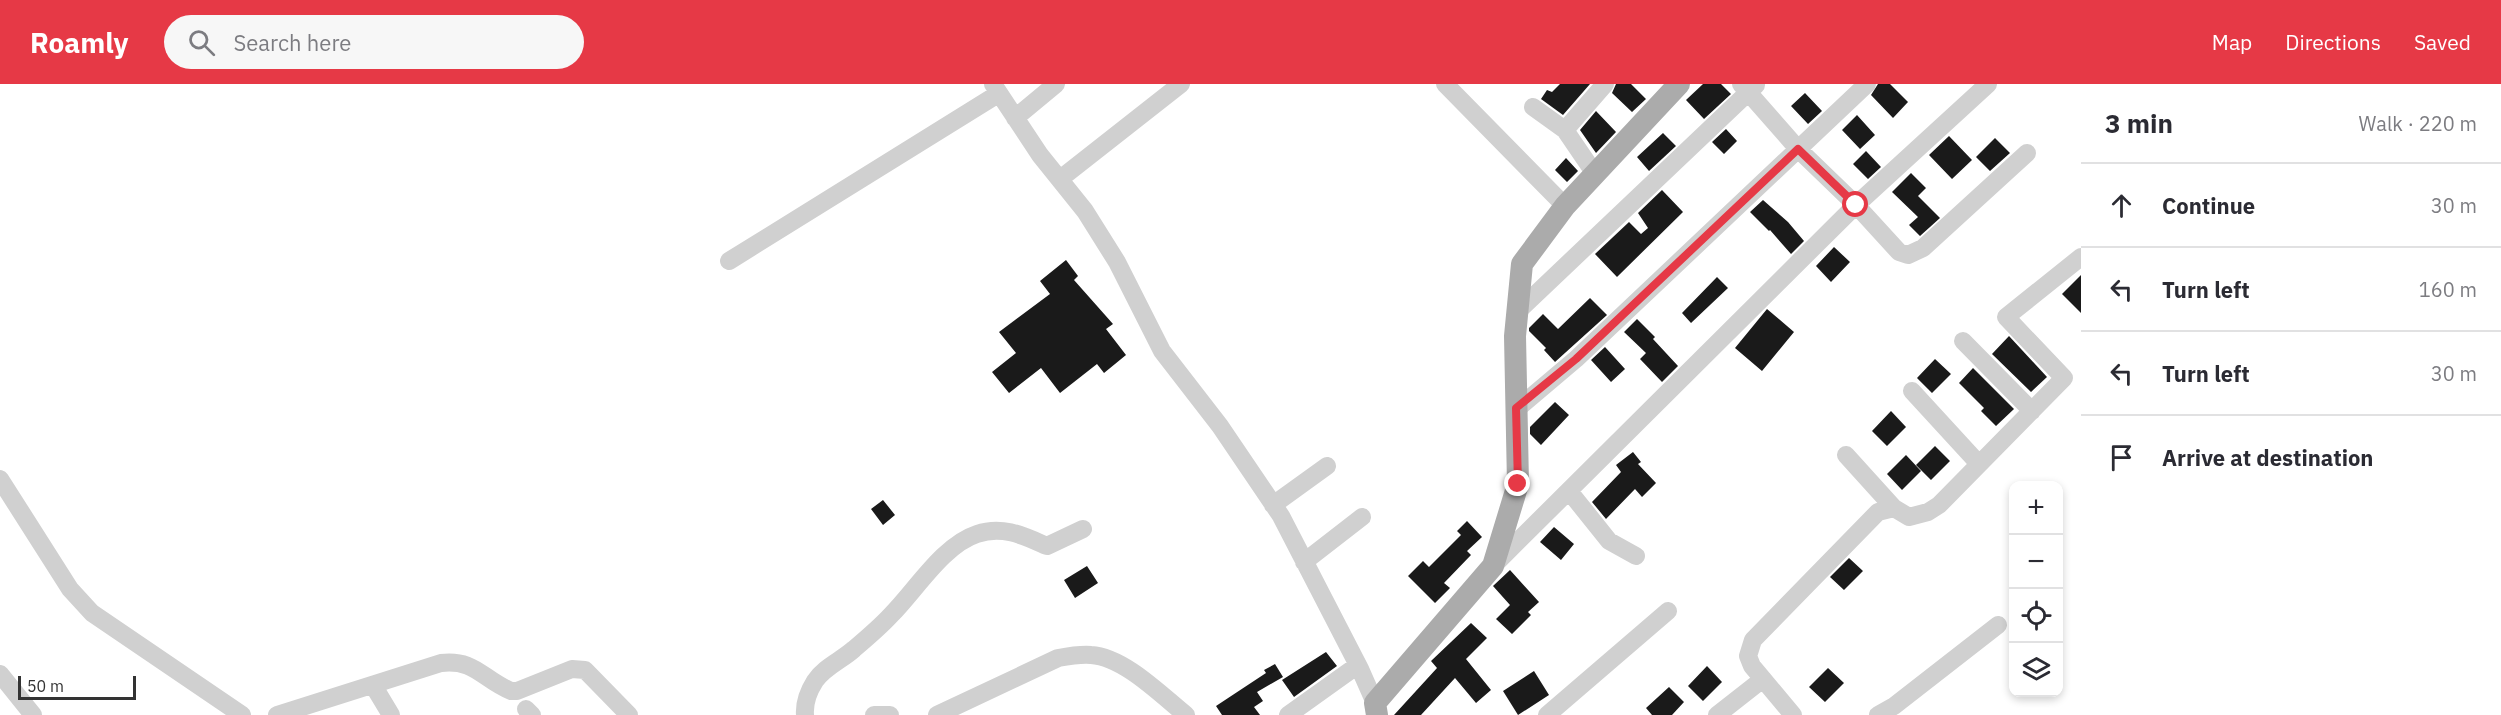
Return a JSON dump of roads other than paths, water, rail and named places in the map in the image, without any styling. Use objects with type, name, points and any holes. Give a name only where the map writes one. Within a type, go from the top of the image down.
[{"type":"main road","points":[[1376,709],[1493,566],[1518,484],[1515,336],[1522,264],[1566,206],[1679,84]]},
{"type":"street","points":[[1015,118],[1056,84]]},
{"type":"street","points":[[1060,179],[1181,84]]},
{"type":"street","points":[[1445,84],[1566,206]]},
{"type":"street","points":[[1565,130],[1605,84]]},
{"type":"street","points":[[1516,408],[1576,359],[1867,84]]},
{"type":"street","points":[[1493,566],[1856,205],[1988,84]]},
{"type":"street","points":[[1517,312],[1749,87],[1798,149],[1856,205],[1899,252],[1913,254],[1923,248],[2028,153]]},
{"type":"street","points":[[729,261],[996,89],[1085,211],[1117,262],[1162,351],[1220,426],[1273,505],[1358,665],[1376,709]]},
{"type":"street","points":[[1533,107],[1565,130],[1595,174]]},
{"type":"street","points":[[1846,455],[1894,508],[1909,518],[1928,512],[1939,505],[2064,378],[2006,317],[2081,257]]},
{"type":"street","points":[[1963,341],[2032,411]]},
{"type":"street","points":[[1912,391],[1979,464]]},
{"type":"street","points":[[1273,505],[1327,466]]},
{"type":"street","points":[[0,479],[70,589],[82,604],[242,715]]},
{"type":"street","points":[[1569,491],[1609,541],[1636,556]]},
{"type":"street","points":[[1793,715],[1752,666],[1748,656],[1753,640],[1878,512],[1894,508]]},
{"type":"street","points":[[1304,562],[1362,517]]},
{"type":"street","points":[[806,715],[804,706],[807,694],[816,679],[891,616],[951,549],[965,539],[980,533],[1008,531],[1020,533],[1047,546],[1083,529]]},
{"type":"street","points":[[1547,715],[1668,611]]},
{"type":"street","points":[[1878,715],[1894,706],[1998,625]]},
{"type":"street","points":[[937,715],[1058,658],[1078,654],[1094,655],[1129,670],[1186,715]]},
{"type":"street","points":[[277,715],[441,663],[456,661],[468,664],[504,688],[518,691],[572,669],[580,669],[590,673],[629,715]]},
{"type":"street","points":[[1288,715],[1358,665]]},
{"type":"street","points":[[0,674],[33,715]]},
{"type":"street","points":[[1717,715],[1763,679]]},
{"type":"street","points":[[373,685],[391,715]]},
{"type":"street","points":[[874,715],[890,715]]}]
